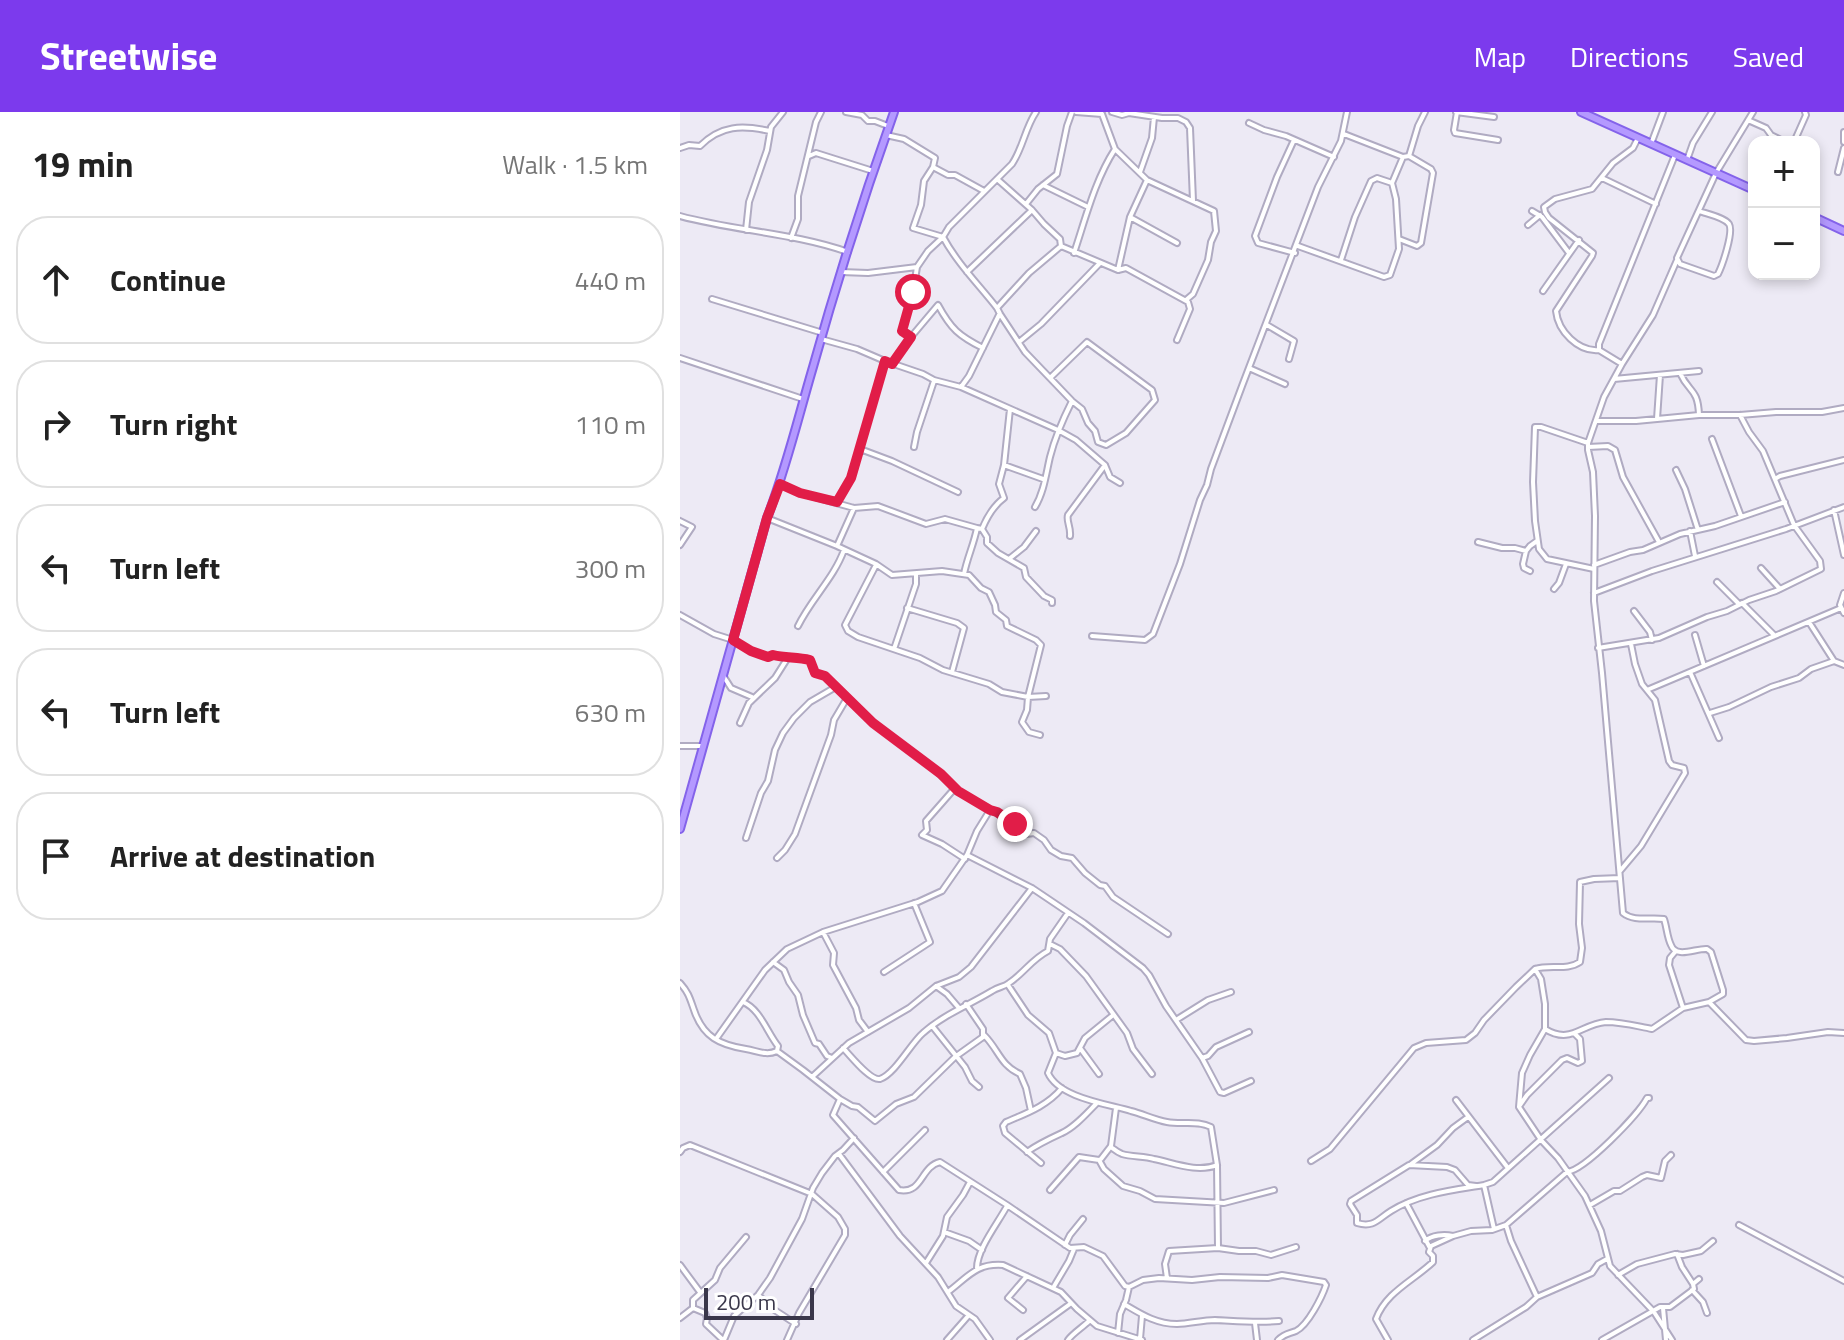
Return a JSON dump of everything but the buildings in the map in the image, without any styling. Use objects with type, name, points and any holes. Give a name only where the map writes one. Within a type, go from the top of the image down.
[{"type":"main road","points":[[680,829],[767,518],[780,484],[841,272],[894,112]]},
{"type":"main road","points":[[1581,112],[1748,187]]},
{"type":"main road","points":[[1820,220],[1844,231]]},
{"type":"street","points":[[746,230],[749,202],[767,150],[772,124],[783,112]]},
{"type":"street","points":[[791,238],[798,219],[798,196],[821,112]]},
{"type":"street","points":[[846,112],[889,126]]},
{"type":"street","points":[[911,337],[902,331],[917,267],[949,227],[1017,157],[1029,122],[1036,112]]},
{"type":"street","points":[[1026,204],[1038,189],[1057,174],[1067,126],[1074,112],[1102,113],[1115,149],[1147,180],[1214,211],[1216,231],[1202,278],[1185,301]]},
{"type":"street","points":[[1112,112],[1178,118],[1186,122],[1190,128],[1193,201]]},
{"type":"street","points":[[1092,636],[1145,640],[1152,635],[1318,187],[1344,134],[1346,112]]},
{"type":"street","points":[[1409,156],[1425,112]]},
{"type":"street","points":[[1494,117],[1456,112],[1454,130],[1455,133],[1498,140]]},
{"type":"street","points":[[1651,144],[1663,112]]},
{"type":"street","points":[[1687,160],[1693,143],[1712,112]]},
{"type":"street","points":[[1545,1029],[1562,1036],[1603,1022],[1628,1023],[1652,1029],[1683,1008],[1709,1002],[1723,994],[1711,952],[1705,948],[1675,952],[1671,948],[1664,919],[1627,917],[1623,913],[1598,648],[1593,477],[1588,445],[1604,397],[1653,315],[1716,173],[1753,112]]},
{"type":"street","points":[[1797,136],[1805,112]]},
{"type":"street","points":[[1140,173],[1152,138],[1154,117]]},
{"type":"street","points":[[1748,120],[1766,128],[1773,136]]},
{"type":"street","points":[[1249,123],[1334,157]]},
{"type":"street","points":[[680,148],[700,146],[710,135],[732,127],[751,126],[770,131]]},
{"type":"street","points":[[1344,134],[1403,157],[1409,156],[1431,169],[1433,173],[1421,243],[1417,246],[1399,239]]},
{"type":"street","points":[[886,135],[904,139],[935,158],[924,181],[921,205],[913,228],[943,237],[997,308],[1025,352],[1072,401],[1082,409],[1098,442],[1102,445],[1112,442],[1126,433],[1155,400],[1152,390],[1087,342],[1050,378]]},
{"type":"street","points":[[1599,350],[1577,345],[1566,334],[1556,316],[1556,311],[1592,256],[1579,240],[1549,218],[1544,207],[1555,199],[1592,189],[1613,163],[1633,148],[1638,138]]},
{"type":"street","points":[[1838,172],[1844,139]]},
{"type":"street","points":[[1294,140],[1255,236],[1258,243],[1295,253]]},
{"type":"street","points":[[1074,253],[1088,207],[1115,149]]},
{"type":"street","points":[[809,156],[816,153],[873,171]]},
{"type":"street","points":[[1622,364],[1604,355],[1599,350],[1599,344],[1675,155]]},
{"type":"street","points":[[1298,246],[1386,277],[1390,275],[1397,258],[1399,239],[1392,183],[1403,157]]},
{"type":"street","points":[[933,167],[984,191]]},
{"type":"street","points":[[1341,260],[1371,181],[1377,178],[1392,183]]},
{"type":"street","points":[[1602,178],[1656,204]]},
{"type":"street","points":[[997,179],[1060,239],[1061,246]]},
{"type":"street","points":[[1118,270],[1130,217],[1147,180]]},
{"type":"street","points":[[1043,185],[1088,207]]},
{"type":"street","points":[[967,272],[1032,210]]},
{"type":"street","points":[[1532,211],[1540,215],[1569,253]]},
{"type":"street","points":[[1677,260],[1711,276],[1718,274],[1722,266],[1729,224],[1699,211]]},
{"type":"street","points":[[1528,225],[1540,215]]},
{"type":"street","points":[[680,216],[825,244],[848,252]]},
{"type":"street","points":[[1130,217],[1177,243]]},
{"type":"street","points":[[1543,291],[1579,240]]},
{"type":"street","points":[[1061,246],[1118,270],[1126,268],[1190,304],[1177,340]]},
{"type":"street","points":[[997,308],[1029,273],[1061,246]]},
{"type":"street","points":[[1019,342],[1041,324],[1100,263]]},
{"type":"street","points":[[841,272],[868,273],[917,267]]},
{"type":"street","points":[[712,299],[961,387],[1058,430],[1076,440],[1105,465],[1110,477],[1120,483]]},
{"type":"street","points":[[892,364],[938,305],[949,325],[983,348]]},
{"type":"street","points":[[961,387],[1000,314]]},
{"type":"street","points":[[1267,325],[1294,341],[1289,359]]},
{"type":"street","points":[[680,358],[804,400]]},
{"type":"street","points":[[837,502],[851,478],[885,361]]},
{"type":"street","points":[[1249,368],[1285,384]]},
{"type":"street","points":[[1614,379],[1699,371]]},
{"type":"street","points":[[1680,373],[1698,401],[1699,415]]},
{"type":"street","points":[[1657,419],[1660,375]]},
{"type":"street","points":[[914,447],[934,380]]},
{"type":"street","points":[[1035,507],[1042,496],[1058,430],[1072,401]]},
{"type":"street","points":[[1597,421],[1822,412],[1844,408]]},
{"type":"street","points":[[964,574],[980,529],[1004,498],[999,484],[1010,409]]},
{"type":"street","points":[[1598,648],[1652,640],[1780,589],[1816,573],[1822,566],[1794,525],[1763,451],[1740,415]]},
{"type":"street","points":[[1659,542],[1623,477],[1611,446],[1588,445],[1541,427],[1534,429],[1533,482],[1537,541],[1547,559],[1594,567],[1690,531],[1715,526],[1785,502]]},
{"type":"street","points":[[1712,439],[1741,516]]},
{"type":"street","points":[[860,449],[958,492]]},
{"type":"street","points":[[1775,479],[1844,460]]},
{"type":"street","points":[[1004,465],[1044,480]]},
{"type":"street","points":[[1070,536],[1068,515],[1105,465]]},
{"type":"street","points":[[1676,470],[1698,530]]},
{"type":"street","points":[[780,484],[854,508],[878,506],[926,524],[945,519],[980,529],[987,537],[987,543],[1024,568],[1026,577],[1052,603]]},
{"type":"street","points":[[1772,506],[1788,511]]},
{"type":"street","points":[[1594,593],[1844,507]]},
{"type":"street","points":[[837,546],[854,508]]},
{"type":"street","points":[[1834,510],[1844,553]]},
{"type":"street","points":[[767,518],[845,549],[892,575],[942,571],[969,575],[989,592],[996,612],[1006,620],[1007,626],[1041,645],[1022,722],[1029,732],[1040,735]]},
{"type":"street","points":[[680,521],[692,527],[680,545]]},
{"type":"street","points":[[1009,559],[1024,547],[1036,531]]},
{"type":"street","points":[[1690,531],[1695,557]]},
{"type":"street","points":[[1530,571],[1523,564],[1526,551],[1537,541]]},
{"type":"street","points":[[1478,542],[1526,551]]},
{"type":"street","points":[[798,626],[835,572],[845,549]]},
{"type":"street","points":[[876,564],[845,628],[858,637],[989,684],[1006,693],[1046,696]]},
{"type":"street","points":[[1554,589],[1566,564]]},
{"type":"street","points":[[1761,568],[1780,589]]},
{"type":"street","points":[[894,649],[916,584],[916,574]]},
{"type":"street","points":[[1717,582],[1775,636]]},
{"type":"street","points":[[1647,690],[1842,611],[1840,601],[1844,593]]},
{"type":"street","points":[[907,608],[957,623],[964,628],[952,672]]},
{"type":"street","points":[[1634,611],[1650,632],[1652,640]]},
{"type":"street","points":[[680,615],[714,634],[768,657],[810,660],[815,673],[825,676],[873,723],[955,788],[1021,827],[1027,834],[1034,833],[1061,856],[1072,858],[1085,873],[1105,886],[1113,897],[1168,934]]},
{"type":"street","points":[[1809,622],[1834,661],[1844,665]]},
{"type":"street","points":[[1695,635],[1704,666]]},
{"type":"street","points":[[1620,871],[1641,846],[1685,773],[1684,768],[1669,761],[1655,700],[1642,684],[1631,644]]},
{"type":"street","points":[[740,723],[753,697],[775,678],[787,659]]},
{"type":"street","points":[[1710,713],[1834,661]]},
{"type":"street","points":[[1690,672],[1719,738]]},
{"type":"street","points":[[723,675],[731,688],[753,697]]},
{"type":"street","points":[[746,838],[783,733],[810,702],[835,687]]},
{"type":"street","points":[[777,858],[790,843],[801,820],[834,720],[847,698]]},
{"type":"street","points":[[680,746],[703,746]]},
{"type":"street","points":[[955,788],[926,821],[927,830],[922,835],[1032,888],[1143,968],[1202,1058],[1220,1092],[1251,1081]]},
{"type":"street","points":[[716,1039],[765,970],[787,949],[823,932],[942,891],[966,857],[990,810]]},
{"type":"street","points":[[1311,1161],[1330,1149],[1414,1048],[1426,1043],[1466,1040],[1535,969],[1569,967],[1580,962],[1580,882],[1620,878]]},
{"type":"street","points":[[812,1077],[843,1048],[909,1008],[936,986],[959,977],[971,967],[1032,888]]},
{"type":"street","points":[[884,972],[930,942],[914,903]]},
{"type":"street","points":[[843,1048],[870,1076],[880,1079],[890,1072],[922,1034],[966,1004],[1008,985],[1048,951],[1052,936],[1068,913]]},
{"type":"street","points":[[823,932],[834,953],[833,965],[856,1008],[859,1020],[868,1032]]},
{"type":"street","points":[[1050,944],[1060,949],[1086,976],[1152,1074]]},
{"type":"street","points":[[1675,952],[1669,965],[1683,1008]]},
{"type":"street","points":[[773,962],[784,970],[798,995],[815,1043],[832,1059]]},
{"type":"street","points":[[1535,969],[1541,979],[1545,1029],[1522,1073],[1519,1107],[1585,1196],[1601,1231],[1610,1266],[1654,1312],[1672,1340]]},
{"type":"street","points":[[680,983],[691,995],[693,1008],[706,1033],[721,1044],[767,1054],[777,1051]]},
{"type":"street","points":[[1008,985],[1028,1015],[1049,1033],[1056,1053],[1048,1073],[1054,1083],[1096,1104],[1168,1122],[1209,1125],[1213,1130],[1217,1165],[1218,1248]]},
{"type":"street","points":[[936,986],[959,1008]]},
{"type":"street","points":[[1176,1020],[1208,1000],[1231,992]]},
{"type":"street","points":[[743,1002],[756,1010],[778,1046],[777,1051]]},
{"type":"street","points":[[1709,1002],[1746,1040],[1844,1033]]},
{"type":"street","points":[[966,1004],[1004,1064],[1020,1074],[1031,1111]]},
{"type":"street","points":[[1056,1053],[1065,1056],[1077,1053],[1085,1038],[1112,1015]]},
{"type":"street","points":[[933,1027],[979,1087]]},
{"type":"street","points":[[1202,1058],[1216,1047],[1249,1032]]},
{"type":"street","points":[[1519,1107],[1564,1059],[1578,1063],[1582,1061],[1580,1039],[1573,1033]]},
{"type":"street","points":[[777,1051],[840,1099],[858,1107],[875,1121],[896,1104],[914,1097],[955,1057],[984,1035]]},
{"type":"street","points":[[1080,1048],[1099,1074]]},
{"type":"street","points":[[1468,1117],[1437,1145],[1351,1201],[1357,1223],[1366,1226],[1376,1223],[1391,1211],[1426,1196],[1493,1182],[1609,1078]]},
{"type":"street","points":[[1041,1163],[1005,1133],[1003,1126],[1053,1098],[1062,1087]]},
{"type":"street","points":[[1430,1248],[1453,1236],[1506,1225],[1567,1172],[1574,1171],[1598,1151],[1649,1098]]},
{"type":"street","points":[[840,1099],[833,1115],[899,1190],[914,1189],[931,1165],[940,1162],[1065,1245],[1074,1249],[1084,1247],[1103,1256],[1122,1283],[1129,1287]]},
{"type":"street","points":[[1456,1100],[1508,1168]]},
{"type":"street","points":[[1027,1152],[1064,1132],[1096,1104]]},
{"type":"street","points":[[1099,1160],[1111,1146],[1116,1108]]},
{"type":"street","points":[[883,1172],[925,1130]]},
{"type":"street","points":[[693,1308],[705,1313],[706,1324],[723,1340],[734,1316],[758,1295],[788,1248],[813,1188],[828,1164],[854,1138]]},
{"type":"street","points":[[680,1152],[690,1145],[812,1194],[838,1217],[845,1229],[845,1235],[806,1300],[787,1340]]},
{"type":"street","points":[[1111,1146],[1125,1154],[1197,1168],[1217,1165]]},
{"type":"street","points":[[839,1154],[891,1224],[926,1263],[956,1306],[975,1319],[990,1340]]},
{"type":"street","points":[[1590,1205],[1647,1175],[1661,1178],[1665,1161],[1671,1155]]},
{"type":"street","points":[[1050,1190],[1079,1157],[1099,1160]]},
{"type":"street","points":[[1099,1160],[1101,1166],[1123,1186],[1140,1191],[1149,1198],[1224,1203],[1274,1190]]},
{"type":"street","points":[[1409,1165],[1447,1167],[1455,1170],[1468,1185],[1476,1186]]},
{"type":"street","points":[[926,1263],[944,1232],[947,1217],[970,1182]]},
{"type":"street","points":[[1484,1185],[1494,1229]]},
{"type":"street","points":[[1388,1340],[1376,1319],[1377,1314],[1396,1290],[1433,1262],[1430,1248],[1406,1203]]},
{"type":"street","points":[[977,1268],[977,1260],[1007,1205]]},
{"type":"street","points":[[1065,1245],[1083,1219]]},
{"type":"street","points":[[1506,1225],[1537,1297]]},
{"type":"street","points":[[1739,1225],[1844,1281]]},
{"type":"street","points":[[944,1232],[969,1241],[982,1250]]},
{"type":"street","points":[[1425,1241],[1447,1234],[1453,1236]]},
{"type":"street","points":[[693,1308],[693,1300],[715,1280],[720,1268],[746,1237]]},
{"type":"street","points":[[1618,1275],[1637,1264],[1701,1251],[1713,1241]]},
{"type":"street","points":[[1167,1278],[1165,1264],[1169,1251],[1218,1248],[1271,1255],[1296,1247]]},
{"type":"street","points":[[1053,1288],[1074,1249]]},
{"type":"street","points":[[1677,1254],[1707,1313]]},
{"type":"street","points":[[1473,1340],[1537,1297],[1592,1273],[1598,1264],[1607,1259]]},
{"type":"street","points":[[680,1265],[700,1292]]},
{"type":"street","points":[[948,1292],[977,1268],[1003,1265],[1053,1288],[1068,1298],[1089,1321],[1108,1331],[1141,1340],[1142,1316]]},
{"type":"street","points":[[1129,1287],[1143,1280],[1167,1278],[1268,1278],[1282,1275],[1324,1282],[1326,1285],[1320,1302],[1300,1329],[1278,1340]]},
{"type":"street","points":[[1023,1310],[1008,1298],[1027,1276]]},
{"type":"street","points":[[1602,1340],[1660,1307],[1670,1307],[1699,1279]]},
{"type":"street","points":[[1118,1333],[1129,1287]]},
{"type":"street","points":[[758,1295],[796,1324]]},
{"type":"street","points":[[1020,1340],[1071,1303]]},
{"type":"street","points":[[1124,1304],[1142,1316],[1164,1323],[1279,1321]]},
{"type":"street","points":[[680,1318],[693,1308]]},
{"type":"street","points":[[1663,1308],[1666,1340]]},
{"type":"street","points":[[947,1340],[969,1315]]},
{"type":"street","points":[[1068,1340],[1089,1321]]},
{"type":"street","points":[[1255,1323],[1257,1340]]},
{"type":"route","points":[[913,292],[902,331],[911,337],[892,364],[885,361],[851,478],[837,502],[800,493],[780,484],[767,518],[733,640],[768,657],[810,660],[815,673],[825,676],[858,711],[941,774],[958,791],[1015,824]]}]
